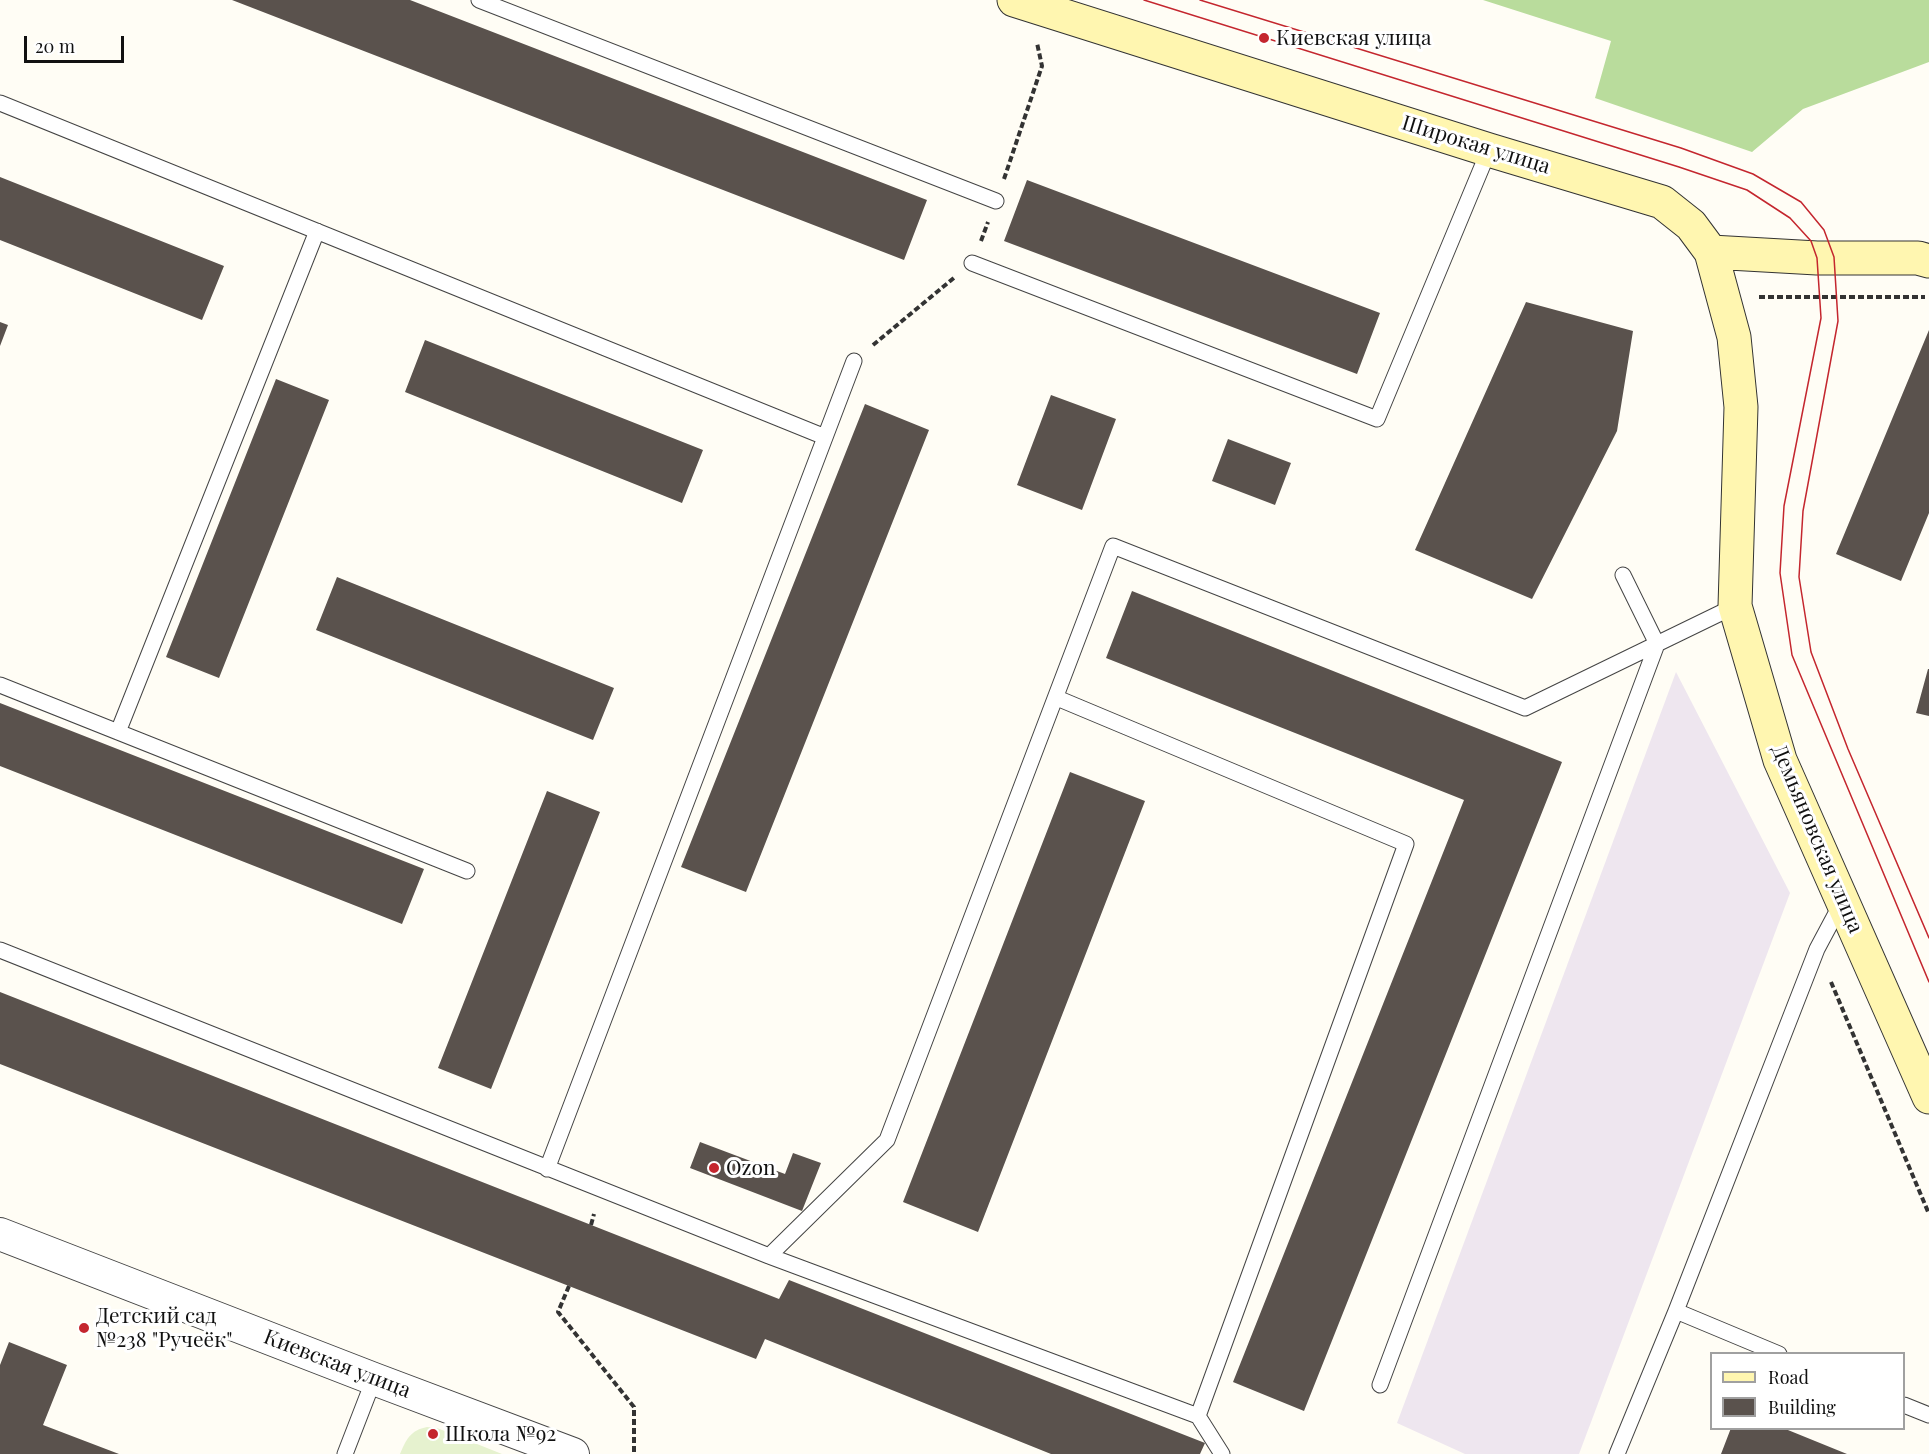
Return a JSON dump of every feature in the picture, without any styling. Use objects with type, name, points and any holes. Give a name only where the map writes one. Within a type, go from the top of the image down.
[{"type":"street","name":"Широкая улица","points":[[1014,0],[1662,202],[1691,225],[1711,252]]},
{"type":"street","points":[[1711,252],[1817,258],[1918,258],[1929,261]]},
{"type":"street","name":"Демьяновская улица","points":[[1711,252],[1734,337],[1741,407],[1736,606],[1780,760],[1929,1097]]},
{"type":"street","name":"Киевская улица","points":[[0,1234],[573,1454]]},
{"type":"lane","points":[[479,0],[996,201]]},
{"type":"lane","points":[[0,103],[825,437]]},
{"type":"lane","points":[[972,263],[1377,419],[1490,150]]},
{"type":"lane","points":[[118,732],[317,231]]},
{"type":"lane","points":[[547,1169],[854,361]]},
{"type":"lane","points":[[769,1256],[887,1140],[1113,546],[1525,708],[1736,606]]},
{"type":"lane","points":[[1380,1386],[1657,644],[1623,575]]},
{"type":"lane","points":[[0,685],[467,871]]},
{"type":"lane","points":[[1057,698],[1406,844],[1198,1416]]},
{"type":"lane","points":[[1617,1454],[1676,1311],[1817,949],[1842,901]]},
{"type":"lane","points":[[0,950],[769,1256],[1198,1416],[1222,1454]]},
{"type":"lane","points":[[1676,1311],[1777,1352]]},
{"type":"lane","points":[[345,1454],[374,1379]]},
{"type":"lane","points":[[1905,1405],[1929,1415]]},
{"type":"path","points":[[1723,297],[1929,297]]},
{"type":"path","points":[[1817,949],[1929,1214]]},
{"type":"path","points":[[569,1286],[558,1312],[634,1407],[634,1454]]},
{"type":"shaded area","points":[[1676,672],[1790,893],[1579,1454],[1465,1454],[1397,1423]]},
{"type":"green space","points":[[1483,0],[1929,0],[1929,62],[1803,109],[1752,152],[1595,98],[1611,41]]},
{"type":"green space","name":"Школа №92","points":[[427,1427],[437,1428],[502,1454],[400,1454],[410,1436],[417,1430]]},
{"type":"building","points":[[232,0],[410,0],[927,200],[904,260]]},
{"type":"building","points":[[0,177],[224,266],[202,320],[0,240]]},
{"type":"building","points":[[1027,180],[1380,313],[1357,374],[1004,241]]},
{"type":"building","points":[[1526,302],[1633,331],[1617,431],[1532,599],[1415,550]]},
{"type":"building","points":[[0,322],[8,325],[0,346]]},
{"type":"building","points":[[1929,330],[1929,513],[1901,581],[1836,554]]},
{"type":"building","points":[[425,340],[703,450],[682,503],[405,392]]},
{"type":"building","points":[[276,379],[329,400],[219,678],[166,657]]},
{"type":"building","points":[[1051,395],[1116,419],[1082,510],[1017,485]]},
{"type":"building","points":[[865,404],[929,430],[746,892],[681,867]]},
{"type":"building","points":[[1228,439],[1291,463],[1275,505],[1212,481]]},
{"type":"building","points":[[337,577],[614,688],[593,740],[316,630]]},
{"type":"building","points":[[1132,591],[1562,762],[1304,1411],[1233,1382],[1464,800],[1106,658]]},
{"type":"building","points":[[1929,669],[1929,716],[1916,713]]},
{"type":"building","points":[[0,703],[424,869],[402,924],[0,766]]},
{"type":"building","points":[[1070,772],[1145,801],[978,1232],[903,1202]]},
{"type":"building","points":[[547,791],[600,812],[491,1089],[438,1068]]},
{"type":"building","points":[[0,992],[779,1299],[789,1280],[1205,1443],[1200,1454],[1051,1454],[765,1339],[756,1359],[0,1064]]},
{"type":"building","points":[[700,1142],[785,1174],[793,1153],[821,1163],[802,1211],[690,1168]]},
{"type":"building","points":[[9,1342],[67,1365],[43,1425],[119,1454],[0,1454],[0,1365]]},
{"type":"building","points":[[1730,1430],[1788,1430],[1847,1454],[1721,1454]]},
{"type":"tram line","points":[[1144,0],[1747,190],[1790,218],[1811,241],[1817,258],[1821,318],[1784,506],[1780,573],[1792,655],[1929,982]]},
{"type":"tram line","points":[[1200,0],[1681,148],[1753,174],[1801,202],[1824,230],[1834,257],[1838,321],[1803,511],[1799,577],[1811,652],[1848,749],[1929,938]]},
{"type":"place","name":"Киевская улица","points":[[1264,38]]},
{"type":"place","name":"Ozon","points":[[714,1168]]},
{"type":"place","name":"Детский сад №238 \"Ручеёк\"","points":[[84,1328]]},
{"type":"place","name":"Школа №92","points":[[433,1434]]}]
